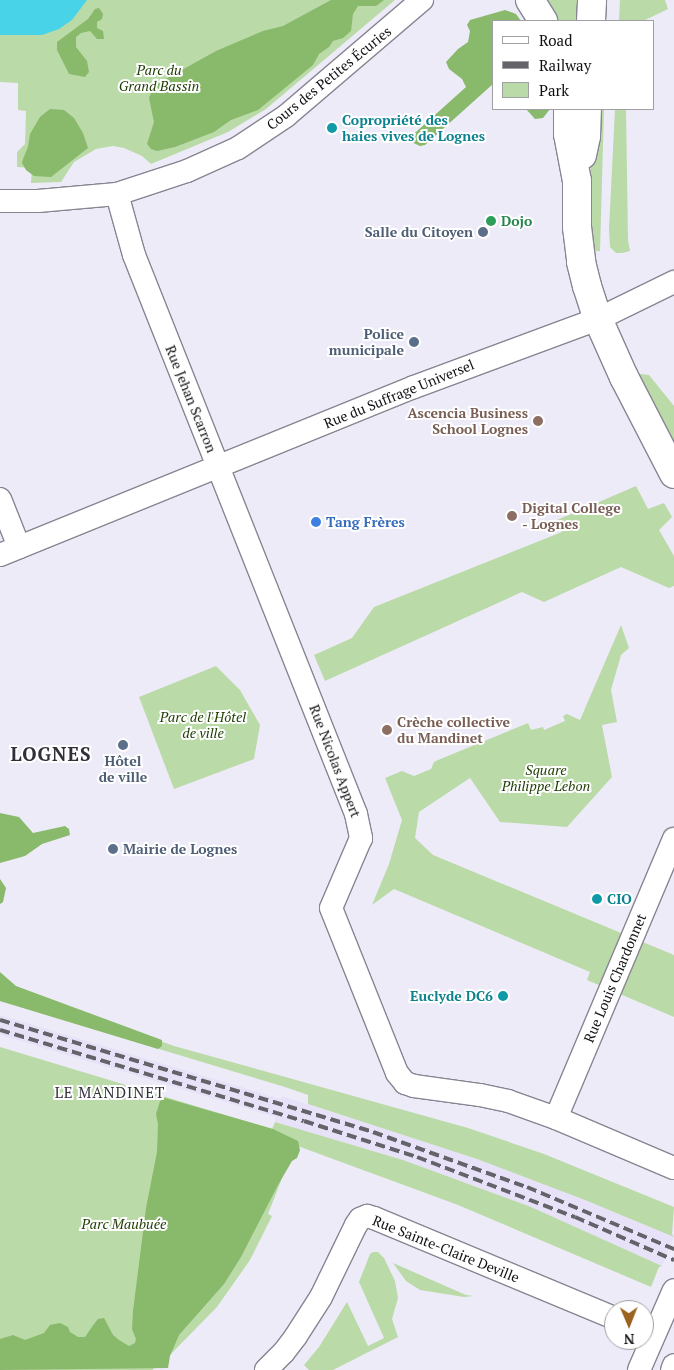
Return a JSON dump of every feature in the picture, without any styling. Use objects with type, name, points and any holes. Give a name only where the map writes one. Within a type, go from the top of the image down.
[{"type":"street","name":"Cours des Petites Écuries","points":[[0,201],[38,201],[117,194],[188,170],[238,148],[286,116],[422,0]]},
{"type":"street","points":[[530,0],[542,20]]},
{"type":"street","points":[[591,20],[592,0]]},
{"type":"street","points":[[568,110],[568,134],[576,181],[577,227],[589,322],[624,377],[674,474]]},
{"type":"street","points":[[576,181],[586,136],[587,110]]},
{"type":"street","name":"Rue Jehan Scarron","points":[[9,551],[218,465],[192,405],[134,255],[117,194]]},
{"type":"street","name":"Rue du Suffrage Universel","points":[[218,465],[456,371],[589,322],[674,282]]},
{"type":"street","name":"Rue Nicolas Appert","points":[[218,465],[360,826],[361,838],[357,850],[331,908],[397,1073],[405,1082],[414,1086],[480,1095],[556,1118]]},
{"type":"street","points":[[0,499],[9,551]]},
{"type":"street","name":"Rue Louis Chardonnet","points":[[556,1118],[674,839]]},
{"type":"street","points":[[556,1118],[674,1168]]},
{"type":"street","name":"Rue Sainte-Claire Deville","points":[[266,1370],[284,1352],[296,1336],[321,1297],[356,1225],[360,1219],[367,1216],[604,1314]]},
{"type":"street","points":[[654,1326],[674,1290]]},
{"type":"street","points":[[639,1370],[645,1350]]},
{"type":"street","points":[[672,1370],[674,1366]]},
{"type":"shaded area","points":[[0,1015],[281,1099],[282,1096],[477,1159],[585,1200],[674,1237],[662,1266],[531,1207],[403,1160],[275,1122],[275,1117],[0,1035]]},
{"type":"green space","name":"Parc du Grand Bassin","points":[[0,0],[395,0],[266,109],[228,132],[151,164],[142,156],[124,148],[113,146],[96,149],[74,162],[61,182],[31,183],[32,168],[17,167],[17,152],[25,144],[26,111],[18,110],[18,83],[0,82]]},
{"type":"green space","points":[[331,0],[384,0],[376,6],[358,6],[353,14],[351,31],[343,38],[333,41],[329,47],[319,54],[313,65],[258,110],[231,120],[214,132],[175,147],[157,151],[151,149],[147,144],[154,122],[149,98],[153,88],[216,51],[263,31],[283,26]]},
{"type":"green space","points":[[540,0],[583,0],[581,20],[556,20]]},
{"type":"green space","points":[[620,0],[665,0],[668,9],[645,20],[619,20]]},
{"type":"green space","points":[[99,8],[103,14],[102,19],[97,22],[97,28],[103,31],[104,39],[97,39],[90,31],[81,33],[76,37],[76,47],[87,61],[89,72],[85,77],[69,74],[57,50],[57,42],[88,19],[95,9]]},
{"type":"green space","points":[[505,10],[516,14],[520,20],[492,20],[492,85],[425,145],[420,146],[407,140],[466,87],[462,79],[449,69],[446,62],[458,49],[468,42],[470,31],[467,25],[470,20]]},
{"type":"green space","points":[[50,109],[64,110],[74,118],[83,133],[88,148],[51,177],[34,176],[26,170],[22,163],[28,147],[30,134],[40,117]]},
{"type":"green space","points":[[527,110],[549,110],[543,118],[535,119]]},
{"type":"green space","points":[[595,110],[604,110],[600,251],[591,251],[588,203]]},
{"type":"green space","points":[[615,110],[626,110],[628,240],[630,251],[616,253],[610,247],[609,229]]},
{"type":"green space","points":[[640,374],[649,375],[674,406],[674,447],[637,376]]},
{"type":"green space","points":[[636,486],[648,509],[664,503],[672,517],[659,530],[674,556],[674,586],[669,588],[621,567],[544,602],[522,592],[325,681],[314,655],[352,638],[374,607],[562,532],[557,520]]},
{"type":"green space","name":"Square Philippe Lebon","points":[[621,625],[629,648],[621,655],[611,690],[617,722],[602,725],[612,777],[567,827],[500,822],[470,778],[419,812],[415,838],[433,855],[674,955],[674,1017],[587,980],[590,972],[394,889],[372,905],[389,864],[402,820],[385,778],[402,771],[414,776],[431,769],[434,762],[438,760],[528,723],[531,730],[543,727],[544,730],[565,721],[563,716],[567,714],[580,720]]},
{"type":"green space","name":"Parc de l'Hôtel de ville","points":[[216,666],[240,690],[260,725],[254,759],[174,789],[139,697]]},
{"type":"green space","points":[[0,813],[19,817],[33,833],[65,826],[69,829],[70,835],[42,844],[25,856],[0,863]]},
{"type":"green space","points":[[0,879],[6,888],[3,902],[0,904]]},
{"type":"green space","points":[[0,972],[16,986],[162,1040],[162,1046],[158,1049],[0,1001]]},
{"type":"green space","points":[[0,983],[174,1046],[468,1128],[544,1154],[674,1207],[672,1234],[674,1237],[585,1200],[477,1159],[308,1104],[308,1095],[0,1001]]},
{"type":"green space","name":"Parc Maubuée","points":[[0,1047],[272,1129],[275,1122],[403,1160],[531,1207],[662,1266],[659,1267],[651,1287],[458,1205],[295,1145],[268,1214],[272,1216],[250,1260],[217,1307],[164,1361],[152,1370],[0,1370]]},
{"type":"green space","points":[[165,1098],[273,1129],[298,1141],[300,1150],[297,1158],[292,1161],[278,1185],[241,1257],[224,1284],[179,1335],[170,1356],[168,1368],[0,1370],[0,1339],[13,1335],[25,1340],[44,1333],[50,1325],[60,1323],[68,1327],[70,1332],[78,1337],[85,1337],[98,1319],[104,1318],[113,1335],[119,1340],[129,1346],[135,1343],[136,1339],[132,1329],[133,1311],[146,1208],[157,1152],[158,1124],[156,1114],[160,1101]]},
{"type":"green space","points":[[378,1252],[384,1258],[395,1281],[398,1298],[392,1319],[398,1337],[333,1370],[309,1370],[304,1365],[319,1347],[347,1302],[368,1346],[384,1338],[359,1282],[370,1254]]},
{"type":"green space","points":[[393,1263],[466,1295],[474,1296],[464,1297],[420,1290],[406,1281]]},
{"type":"water","points":[[0,0],[87,0],[72,20],[59,29],[42,35],[0,35]]},
{"type":"railway","points":[[0,1020],[373,1132],[527,1187],[674,1249]]},
{"type":"railway","points":[[0,1030],[304,1121],[417,1157],[575,1217],[674,1260]]},
{"type":"place","name":"Copropriété des haies vives de Lognes","points":[[332,128]]},
{"type":"place","name":"Dojo","points":[[491,221]]},
{"type":"place","name":"Salle du Citoyen","points":[[483,232]]},
{"type":"place","name":"Police municipale","points":[[414,342]]},
{"type":"place","name":"Ascencia Business School Lognes","points":[[538,421]]},
{"type":"place","name":"Digital College - Lognes","points":[[512,516]]},
{"type":"place","name":"Tang Frères","points":[[316,522]]},
{"type":"place","name":"Crèche collective du Mandinet","points":[[387,730]]},
{"type":"place","name":"Hôtel de ville","points":[[123,745]]},
{"type":"place","name":"Mairie de Lognes","points":[[113,849]]},
{"type":"place","name":"CIO","points":[[597,899]]},
{"type":"place","name":"Euclyde DC6","points":[[503,996]]},
{"type":"district","name":"LOGNES","points":[[51,754]]},
{"type":"district","name":"LE MANDINET","points":[[110,1093]]}]
